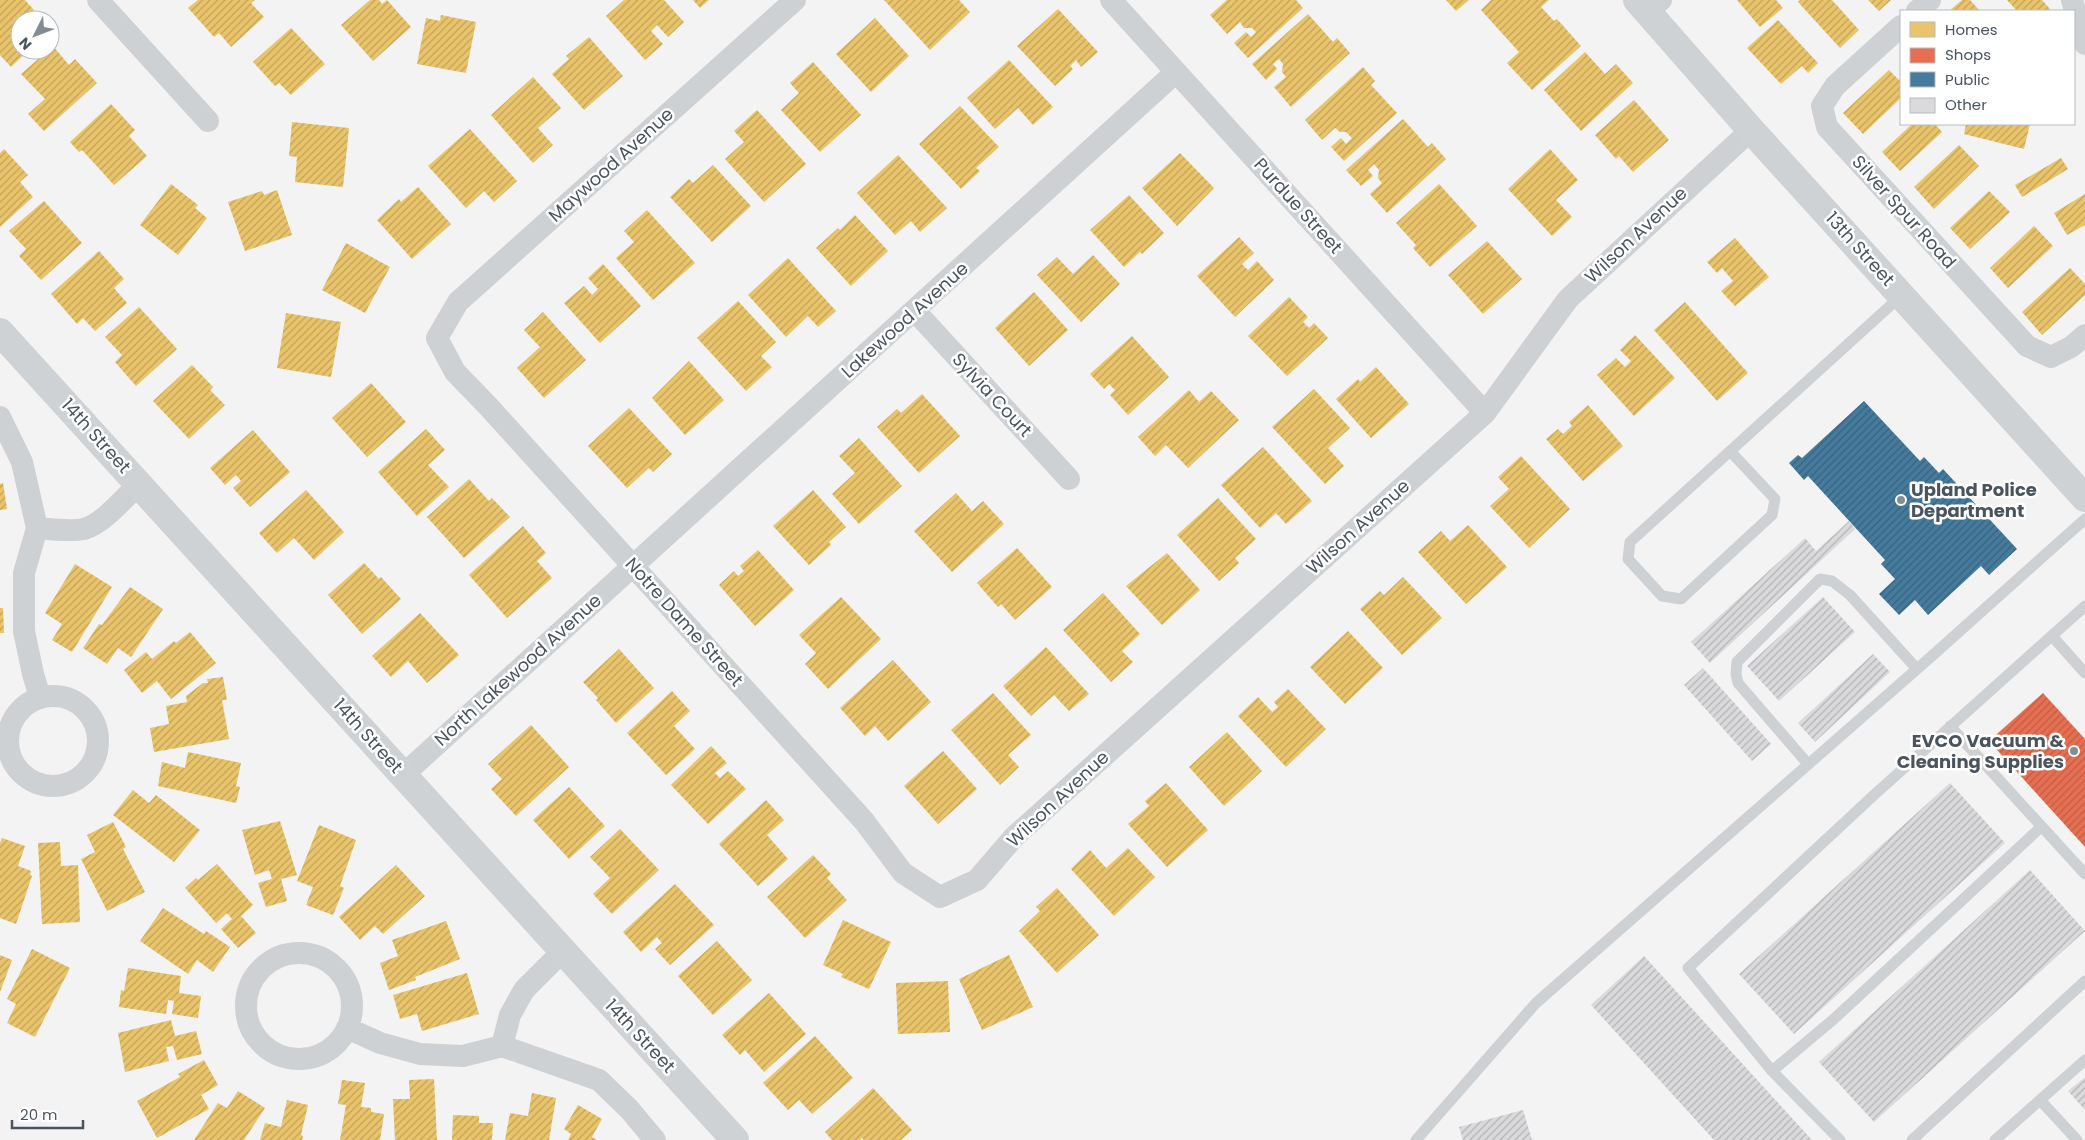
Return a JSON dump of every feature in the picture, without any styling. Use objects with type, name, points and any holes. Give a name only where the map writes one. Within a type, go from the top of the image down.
[{"type":"street","points":[[98,0],[208,121]]},
{"type":"street","name":"Maywood Avenue","points":[[437,338],[458,302],[795,0]]},
{"type":"street","name":"Purdue Street","points":[[1111,0],[1485,413]]},
{"type":"street","points":[[1918,10],[1930,0]]},
{"type":"street","name":"13th Street","points":[[1648,4],[1751,130],[2085,498]]},
{"type":"street","points":[[2075,10],[2085,44]]},
{"type":"street","name":"Silver Spur Road","points":[[1900,27],[1835,86],[1822,106],[1827,127],[2027,346],[2051,356],[2071,347],[2085,335]]},
{"type":"street","name":"Lakewood Avenue","points":[[634,567],[1176,72]]},
{"type":"street","name":"Wilson Avenue","points":[[940,897],[977,880],[1014,838],[1485,413],[1568,299],[1751,130]]},
{"type":"street","name":"Sylvia Court","points":[[915,311],[1070,479]]},
{"type":"street","name":"14th Street","points":[[0,332],[735,1140]]},
{"type":"street","name":"Notre Dame Street","points":[[437,338],[455,372],[864,821],[903,873],[940,897]]},
{"type":"street","points":[[0,417],[22,462],[37,528],[24,574],[24,631],[40,697]]},
{"type":"street","points":[[37,528],[68,531],[86,528],[101,520],[140,484]]},
{"type":"street","name":"North Lakewood Avenue","points":[[403,774],[634,567]]},
{"type":"street","points":[[58,695],[76,701],[89,712],[98,728],[99,746],[94,763],[82,777],[66,786],[48,787],[31,781],[18,770],[9,754],[8,736],[13,719],[24,705],[40,697],[58,695]]},
{"type":"street","points":[[502,1046],[510,1015],[524,990],[563,951]]},
{"type":"street","points":[[300,952],[321,957],[338,970],[349,987],[352,1008],[347,1028],[335,1045],[318,1056],[297,1059],[277,1054],[260,1042],[249,1024],[245,1004],[250,984],[262,966],[280,956],[300,952]]},
{"type":"street","points":[[347,1028],[380,1043],[420,1054],[463,1056],[502,1046],[599,1080],[629,1109],[655,1140]]},
{"type":"lane","points":[[1730,451],[1775,499],[1772,515],[1681,599],[1662,596],[1628,559],[1630,542],[1730,451],[1902,295]]},
{"type":"lane","points":[[1416,1140],[1536,1003],[1917,670],[2085,519]]},
{"type":"lane","points":[[1808,764],[1738,684],[1736,674],[1737,662],[1820,579],[1832,581],[1850,595],[1917,670]]},
{"type":"lane","points":[[1840,1140],[1772,1071],[1688,968],[1874,795],[2085,606]]},
{"type":"lane","points":[[2052,636],[2085,673]]},
{"type":"lane","points":[[1950,726],[2085,874]]},
{"type":"lane","points":[[1772,1071],[1835,1018],[2041,827]]},
{"type":"lane","points":[[1912,1140],[2085,981]]},
{"type":"lane","points":[[1995,1140],[2085,1060]]},
{"type":"lane","points":[[2040,1100],[2077,1140]]},
{"type":"building: Homes","points":[[0,0],[25,0],[34,10],[10,10],[10,60],[18,60],[11,67],[0,55]]},
{"type":"building: Homes","points":[[198,0],[255,0],[251,3],[264,17],[231,47],[219,33],[214,37],[188,8]]},
{"type":"building: Homes","points":[[370,0],[379,0],[382,4],[387,0],[411,27],[373,61],[341,25]]},
{"type":"building: Homes","points":[[624,0],[664,0],[684,22],[668,37],[657,25],[651,31],[663,44],[645,60],[606,16]]},
{"type":"building: Homes","points":[[693,0],[709,0],[700,8]]},
{"type":"building: Homes","points":[[884,0],[959,0],[970,12],[930,50]]},
{"type":"building: Homes","points":[[1227,0],[1296,0],[1303,8],[1248,58],[1234,43],[1246,32],[1251,37],[1256,32],[1252,28],[1244,28],[1240,22],[1227,34],[1210,15]]},
{"type":"building: Homes","points":[[1446,0],[1469,0],[1456,11]]},
{"type":"building: Homes","points":[[1491,0],[1549,0],[1541,7],[1554,21],[1557,19],[1581,46],[1532,90],[1507,63],[1519,52],[1481,10]]},
{"type":"building: Homes","points":[[1737,0],[1776,0],[1783,8],[1760,27]]},
{"type":"building: Homes","points":[[1800,0],[1832,0],[1859,30],[1840,48],[1798,2]]},
{"type":"building: Homes","points":[[1868,0],[1891,0],[1879,11]]},
{"type":"building: Homes","points":[[1962,0],[1970,0],[1979,10],[1950,10]]},
{"type":"building: Homes","points":[[2007,0],[2042,0],[2050,9],[2049,10],[2016,10]]},
{"type":"building: Homes","points":[[1058,9],[1098,52],[1081,67],[1076,60],[1070,66],[1073,69],[1055,86],[1017,46]]},
{"type":"building: Homes","points":[[1308,14],[1333,42],[1337,38],[1350,53],[1291,107],[1274,87],[1286,77],[1282,72],[1283,64],[1279,59],[1273,64],[1277,69],[1266,80],[1252,64]]},
{"type":"building: Homes","points":[[441,15],[476,22],[466,73],[417,64],[426,18],[440,21]]},
{"type":"building: Homes","points":[[875,18],[909,56],[871,92],[836,54]]},
{"type":"building: Homes","points":[[1778,20],[1818,63],[1808,73],[1802,66],[1781,84],[1747,48]]},
{"type":"building: Homes","points":[[291,28],[325,64],[291,95],[279,83],[275,86],[253,62]]},
{"type":"building: Homes","points":[[589,37],[623,76],[584,110],[552,74],[569,59],[566,56]]},
{"type":"building: Homes","points":[[1585,52],[1605,74],[1616,64],[1633,83],[1581,131],[1544,90]]},
{"type":"building: Homes","points":[[60,54],[69,65],[75,59],[97,83],[44,131],[28,114],[45,99],[21,74],[37,60],[60,60]]},
{"type":"building: Homes","points":[[1009,60],[1053,107],[1033,125],[1018,108],[995,129],[967,98]]},
{"type":"building: Homes","points":[[813,62],[861,115],[820,152],[781,110],[799,93],[790,83]]},
{"type":"building: Homes","points":[[1363,67],[1375,81],[1371,85],[1397,113],[1344,161],[1331,147],[1341,138],[1346,144],[1352,138],[1346,132],[1340,132],[1335,128],[1322,140],[1305,120]]},
{"type":"building: Homes","points":[[1889,70],[1900,81],[1900,99],[1863,134],[1843,113]]},
{"type":"building: Homes","points":[[533,77],[561,108],[538,128],[553,145],[533,163],[491,115]]},
{"type":"building: Homes","points":[[1634,100],[1669,140],[1633,172],[1619,156],[1616,159],[1595,135]]},
{"type":"building: Homes","points":[[111,104],[135,130],[129,136],[147,156],[114,185],[82,150],[79,152],[70,142]]},
{"type":"building: Homes","points":[[960,106],[999,147],[976,168],[980,171],[961,189],[919,144]]},
{"type":"building: Homes","points":[[757,110],[806,164],[764,202],[725,159],[744,142],[734,131]]},
{"type":"building: Homes","points":[[1403,119],[1428,147],[1432,143],[1446,159],[1387,213],[1370,194],[1382,183],[1378,178],[1379,170],[1374,164],[1368,170],[1373,176],[1361,186],[1346,170]]},
{"type":"building: Homes","points":[[292,122],[349,128],[343,187],[295,182],[297,157],[289,156]]},
{"type":"building: Homes","points":[[1911,125],[1936,125],[1942,132],[1900,171],[1882,152]]},
{"type":"building: Homes","points":[[1966,125],[2030,125],[2024,149],[1964,134]]},
{"type":"building: Homes","points":[[470,129],[517,181],[494,202],[484,191],[466,208],[428,166]]},
{"type":"building: Homes","points":[[1959,145],[1979,166],[1934,209],[1914,187]]},
{"type":"building: Homes","points":[[4,149],[28,175],[20,182],[33,197],[0,227],[0,153]]},
{"type":"building: Homes","points":[[1550,149],[1578,180],[1556,200],[1572,217],[1552,236],[1508,189]]},
{"type":"building: Homes","points":[[1180,153],[1214,188],[1177,226],[1142,188]]},
{"type":"building: Homes","points":[[898,155],[947,208],[920,232],[911,221],[895,235],[857,193]]},
{"type":"building: Homes","points":[[2061,158],[2068,169],[2022,197],[2015,185]]},
{"type":"building: Homes","points":[[713,165],[751,206],[712,242],[670,197],[689,179],[693,183]]},
{"type":"building: Homes","points":[[171,184],[198,205],[195,208],[207,218],[178,255],[140,225]]},
{"type":"building: Homes","points":[[1439,184],[1477,226],[1430,267],[1413,248],[1416,245],[1396,223]]},
{"type":"building: Homes","points":[[418,187],[451,224],[412,259],[377,220],[399,199],[401,202]]},
{"type":"building: Homes","points":[[277,190],[292,235],[245,251],[228,202],[262,191],[264,195]]},
{"type":"building: Homes","points":[[1989,191],[2010,212],[1970,249],[1950,228]]},
{"type":"building: Homes","points":[[2085,194],[2085,225],[2067,235],[2054,213]]},
{"type":"building: Homes","points":[[1129,195],[1164,233],[1142,254],[1140,252],[1124,267],[1090,230]]},
{"type":"building: Homes","points":[[44,201],[82,243],[41,280],[19,256],[26,249],[9,231]]},
{"type":"building: Homes","points":[[647,210],[695,263],[653,300],[616,258],[634,242],[624,231]]},
{"type":"building: Homes","points":[[855,215],[888,251],[851,286],[816,248],[838,228],[840,230]]},
{"type":"building: Homes","points":[[2034,226],[2053,246],[2008,288],[1990,268]]},
{"type":"building: Homes","points":[[1239,237],[1254,253],[1242,264],[1248,270],[1257,261],[1274,280],[1235,317],[1197,276]]},
{"type":"building: Homes","points":[[1735,238],[1769,277],[1735,306],[1721,291],[1733,281],[1722,268],[1717,273],[1707,262]]},
{"type":"building: Homes","points":[[1487,241],[1522,279],[1483,314],[1448,275]]},
{"type":"building: Homes","points":[[346,243],[390,267],[365,313],[322,290]]},
{"type":"building: Homes","points":[[99,251],[124,279],[114,288],[127,303],[95,331],[83,318],[77,324],[51,294]]},
{"type":"building: Homes","points":[[1093,255],[1120,284],[1081,322],[1037,275],[1057,257],[1073,274]]},
{"type":"building: Homes","points":[[788,258],[836,311],[818,327],[808,316],[786,337],[748,295]]},
{"type":"building: Homes","points":[[603,264],[641,306],[600,343],[564,303],[584,286],[592,295],[598,289],[588,278]]},
{"type":"building: Homes","points":[[2070,268],[2085,284],[2085,295],[2042,335],[2022,312]]},
{"type":"building: Homes","points":[[1034,292],[1068,330],[1029,366],[995,328]]},
{"type":"building: Homes","points":[[1289,297],[1308,317],[1303,322],[1309,328],[1314,323],[1328,338],[1287,376],[1248,336]]},
{"type":"building: Homes","points":[[738,301],[776,342],[761,356],[772,367],[746,391],[697,338]]},
{"type":"building: Homes","points":[[1685,302],[1748,373],[1717,401],[1654,330]]},
{"type":"building: Homes","points":[[139,307],[177,349],[136,386],[115,362],[122,355],[105,337]]},
{"type":"building: Homes","points":[[543,312],[586,360],[544,398],[517,368],[540,347],[524,330]]},
{"type":"building: Homes","points":[[286,313],[341,322],[331,377],[277,368]]},
{"type":"building: Homes","points":[[1635,335],[1675,378],[1634,416],[1597,375],[1616,358],[1625,367],[1631,361],[1620,350]]},
{"type":"building: Homes","points":[[1132,336],[1169,377],[1128,415],[1110,395],[1115,390],[1109,384],[1104,389],[1090,374]]},
{"type":"building: Homes","points":[[689,361],[724,400],[685,435],[652,398]]},
{"type":"building: Homes","points":[[192,365],[213,387],[210,390],[225,405],[189,439],[153,401]]},
{"type":"building: Homes","points":[[1376,367],[1409,404],[1371,438],[1336,399],[1358,379],[1360,382]]},
{"type":"building: Homes","points":[[371,383],[406,422],[367,457],[332,418]]},
{"type":"building: Homes","points":[[1314,389],[1350,428],[1328,448],[1344,466],[1325,484],[1272,427]]},
{"type":"building: Homes","points":[[1189,390],[1199,402],[1211,391],[1239,420],[1188,468],[1166,445],[1155,456],[1138,437]]},
{"type":"building: Homes","points":[[922,394],[960,436],[919,473],[877,427],[897,409],[901,413]]},
{"type":"building: Homes","points":[[1588,405],[1623,446],[1583,481],[1546,439],[1558,429],[1563,434],[1572,426],[1569,422]]},
{"type":"building: Homes","points":[[629,408],[672,454],[653,472],[649,468],[627,488],[588,446]]},
{"type":"building: Homes","points":[[426,429],[445,450],[428,465],[449,487],[417,516],[378,472]]},
{"type":"building: Homes","points":[[253,430],[290,472],[250,507],[233,488],[241,481],[236,475],[225,485],[210,468]]},
{"type":"building: Homes","points":[[859,438],[902,486],[859,524],[832,494],[855,473],[839,456]]},
{"type":"building: Homes","points":[[1263,447],[1312,501],[1286,524],[1276,513],[1260,528],[1221,485]]},
{"type":"building: Homes","points":[[1521,456],[1570,509],[1529,548],[1490,506],[1509,489],[1498,477]]},
{"type":"building: Homes","points":[[469,479],[489,501],[492,498],[510,517],[464,558],[427,517]]},
{"type":"building: Homes","points":[[3,483],[7,509],[0,510],[0,484]]},
{"type":"building: Homes","points":[[306,490],[344,532],[314,560],[294,538],[277,553],[259,533]]},
{"type":"building: Homes","points":[[813,490],[846,527],[829,542],[831,545],[809,565],[773,526]]},
{"type":"building: Homes","points":[[956,493],[972,511],[983,501],[1004,524],[952,572],[914,531]]},
{"type":"building: Homes","points":[[1218,498],[1256,539],[1235,558],[1239,563],[1219,581],[1177,535]]},
{"type":"building: Homes","points":[[1468,525],[1507,567],[1466,604],[1418,552],[1441,531],[1450,541]]},
{"type":"building: Homes","points":[[523,526],[546,553],[537,561],[552,578],[507,618],[469,575]]},
{"type":"building: Homes","points":[[1017,548],[1052,587],[1015,620],[1001,604],[998,607],[977,583]]},
{"type":"building: Homes","points":[[758,550],[794,590],[755,626],[719,585],[734,571],[738,576],[744,571],[740,566]]},
{"type":"building: Homes","points":[[1167,553],[1200,590],[1162,625],[1126,586]]},
{"type":"building: Homes","points":[[364,563],[379,579],[381,577],[401,599],[362,634],[328,595]]},
{"type":"building: Homes","points":[[75,564],[112,587],[72,652],[52,640],[62,624],[45,613]]},
{"type":"building: Homes","points":[[1403,577],[1442,618],[1402,655],[1360,609],[1380,591],[1384,595]]},
{"type":"building: Homes","points":[[130,587],[163,609],[131,657],[118,648],[107,664],[83,648],[99,624],[102,625]]},
{"type":"building: Homes","points":[[1103,593],[1140,634],[1122,651],[1133,662],[1111,682],[1063,630]]},
{"type":"building: Homes","points":[[841,597],[881,639],[828,689],[805,664],[816,653],[799,635]]},
{"type":"building: Homes","points":[[0,608],[3,608],[4,633],[0,633]]},
{"type":"building: Homes","points":[[420,613],[459,655],[427,683],[408,661],[391,677],[372,656]]},
{"type":"building: Homes","points":[[1348,631],[1383,668],[1345,704],[1310,667]]},
{"type":"building: Homes","points":[[190,632],[216,663],[171,699],[157,681],[142,693],[124,670],[146,652],[152,659],[174,641],[176,643]]},
{"type":"building: Homes","points":[[1046,647],[1089,694],[1069,711],[1054,695],[1031,716],[1003,686]]},
{"type":"building: Homes","points":[[619,649],[654,688],[616,723],[596,700],[598,698],[583,682]]},
{"type":"building: Homes","points":[[893,660],[931,702],[888,741],[875,726],[865,736],[840,708]]},
{"type":"building: Homes","points":[[223,677],[227,700],[222,700],[229,739],[154,752],[150,728],[169,724],[166,706],[187,702],[186,696],[203,683],[208,683],[207,679]]},
{"type":"building: Homes","points":[[1288,689],[1326,729],[1286,767],[1238,716],[1258,697],[1272,712],[1278,707],[1274,702]]},
{"type":"building: Homes","points":[[672,691],[690,711],[674,726],[695,749],[666,775],[627,733]]},
{"type":"building: Homes","points":[[993,693],[1031,735],[1008,755],[1019,767],[1000,785],[951,730]]},
{"type":"building: Homes","points":[[531,725],[569,767],[516,816],[491,789],[502,779],[488,764]]},
{"type":"building: Homes","points":[[1227,732],[1262,771],[1224,806],[1189,767]]},
{"type":"building: Homes","points":[[711,746],[727,763],[715,773],[720,778],[728,771],[746,789],[708,824],[671,785]]},
{"type":"building: Homes","points":[[943,751],[977,789],[938,824],[904,786]]},
{"type":"building: Homes","points":[[188,752],[241,763],[236,786],[240,787],[236,803],[158,786],[162,762],[185,768]]},
{"type":"building: Homes","points":[[1166,783],[1208,830],[1167,867],[1128,824],[1149,806],[1145,801]]},
{"type":"building: Homes","points":[[569,787],[605,826],[569,859],[533,820]]},
{"type":"building: Homes","points":[[133,790],[149,803],[156,795],[200,830],[174,862],[113,815]]},
{"type":"building: Homes","points":[[766,800],[784,820],[767,835],[788,859],[758,886],[719,844]]},
{"type":"building: Homes","points":[[280,821],[297,875],[281,879],[287,901],[266,907],[258,883],[272,879],[269,870],[255,875],[242,830]]},
{"type":"building: Homes","points":[[113,822],[126,847],[123,849],[145,892],[107,911],[81,859],[95,852],[87,835]]},
{"type":"building: Homes","points":[[319,825],[356,840],[340,886],[344,888],[333,915],[306,905],[313,887],[297,881]]},
{"type":"building: Homes","points":[[620,829],[659,870],[612,914],[593,894],[610,878],[590,857]]},
{"type":"building: Homes","points":[[2,838],[25,846],[18,866],[31,871],[30,875],[32,876],[16,924],[0,918],[0,843]]},
{"type":"building: Homes","points":[[60,842],[61,866],[78,865],[80,922],[42,924],[38,843]]},
{"type":"building: Homes","points":[[1128,848],[1155,877],[1114,916],[1071,869],[1090,850],[1106,868]]},
{"type":"building: Homes","points":[[813,855],[831,874],[827,878],[847,900],[805,938],[767,897]]},
{"type":"building: Homes","points":[[217,864],[253,905],[241,916],[256,933],[238,948],[221,929],[232,919],[227,913],[216,923],[185,888]]},
{"type":"building: Homes","points":[[396,865],[425,896],[383,934],[375,926],[360,940],[339,917]]},
{"type":"building: Homes","points":[[675,884],[714,925],[670,965],[655,949],[662,943],[657,937],[641,952],[623,932]]},
{"type":"building: Homes","points":[[1057,888],[1099,935],[1057,973],[1019,931],[1040,911],[1036,907]]},
{"type":"building: Homes","points":[[163,908],[204,934],[206,931],[230,947],[213,972],[197,960],[188,974],[140,941]]},
{"type":"building: Homes","points":[[843,920],[891,942],[869,989],[841,977],[843,974],[823,965]]},
{"type":"building: Homes","points":[[446,921],[460,959],[415,977],[416,980],[389,990],[380,963],[398,956],[392,940]]},
{"type":"building: Homes","points":[[717,941],[752,980],[713,1015],[678,976]]},
{"type":"building: Homes","points":[[32,949],[70,968],[35,1037],[7,1023],[16,1004],[7,999]]},
{"type":"building: Homes","points":[[0,955],[12,960],[0,992]]},
{"type":"building: Homes","points":[[1009,955],[1033,1007],[982,1030],[959,979]]},
{"type":"building: Homes","points":[[128,968],[181,976],[179,993],[201,996],[198,1018],[172,1014],[174,1001],[168,1000],[166,1014],[119,1007],[121,990],[124,991]]},
{"type":"building: Homes","points":[[467,973],[479,1014],[422,1031],[417,1014],[400,1019],[393,995]]},
{"type":"building: Homes","points":[[948,981],[950,1032],[898,1034],[896,983]]},
{"type":"building: Homes","points":[[769,993],[806,1034],[764,1072],[745,1050],[740,1055],[722,1035]]},
{"type":"building: Homes","points":[[171,1020],[175,1036],[196,1031],[202,1054],[177,1060],[173,1046],[166,1047],[169,1061],[125,1072],[118,1033]]},
{"type":"building: Homes","points":[[815,1036],[853,1078],[812,1114],[799,1100],[788,1110],[763,1083]]},
{"type":"building: Homes","points":[[204,1060],[218,1085],[201,1095],[209,1109],[157,1138],[137,1101],[180,1077],[178,1074]]},
{"type":"building: Homes","points":[[434,1079],[437,1140],[395,1140],[393,1099],[410,1099],[409,1080]]},
{"type":"building: Homes","points":[[342,1080],[365,1083],[361,1107],[371,1108],[371,1112],[384,1114],[380,1140],[340,1140],[346,1105],[338,1104]]},
{"type":"building: Homes","points":[[873,1088],[912,1130],[901,1140],[864,1140],[862,1138],[860,1140],[832,1140],[825,1132]]},
{"type":"building: Homes","points":[[238,1091],[265,1108],[244,1140],[194,1140],[218,1103],[227,1108]]},
{"type":"building: Homes","points":[[532,1093],[556,1098],[549,1140],[505,1140],[510,1113],[528,1116]]},
{"type":"building: Homes","points":[[287,1100],[308,1105],[301,1135],[303,1136],[302,1140],[260,1140],[265,1123],[281,1127]]},
{"type":"building: Homes","points":[[578,1105],[602,1119],[592,1137],[597,1140],[568,1140],[571,1134],[564,1129]]},
{"type":"building: Homes","points":[[453,1115],[479,1116],[479,1123],[493,1123],[492,1140],[452,1140]]},
{"type":"building: Shops","points":[[2043,693],[2085,739],[2085,847],[1989,741]]},
{"type":"building: Public","name":"Upland Police Department","points":[[1864,401],[1920,461],[1924,457],[1939,473],[1943,469],[2017,549],[1989,575],[1981,566],[1928,615],[1915,600],[1899,615],[1879,594],[1895,579],[1881,564],[1885,560],[1808,476],[1804,480],[1789,463],[1798,455],[1802,458]]},
{"type":"building: Other","points":[[1849,521],[1855,529],[1710,663],[1691,642],[1805,538],[1816,551]]},
{"type":"building: Other","points":[[1823,597],[1855,632],[1779,701],[1747,666]]},
{"type":"building: Other","points":[[1873,654],[1890,672],[1815,742],[1798,723]]},
{"type":"building: Other","points":[[1703,668],[1771,744],[1752,761],[1684,685]]},
{"type":"building: Other","points":[[1950,783],[2005,843],[1794,1034],[1739,974]]},
{"type":"building: Other","points":[[2030,870],[2085,931],[1874,1122],[1819,1062]]},
{"type":"building: Other","points":[[1644,956],[1812,1140],[1714,1140],[1591,1005]]},
{"type":"building: Other","points":[[2085,1077],[2085,1110],[2068,1091]]},
{"type":"building: Other","points":[[1523,1110],[1532,1140],[1463,1140],[1459,1127]]},
{"type":"place","name":"Upland Police Department","points":[[1901,500]]},
{"type":"place","name":"EVCO Vacuum & Cleaning Supplies","points":[[2074,751]]}]
